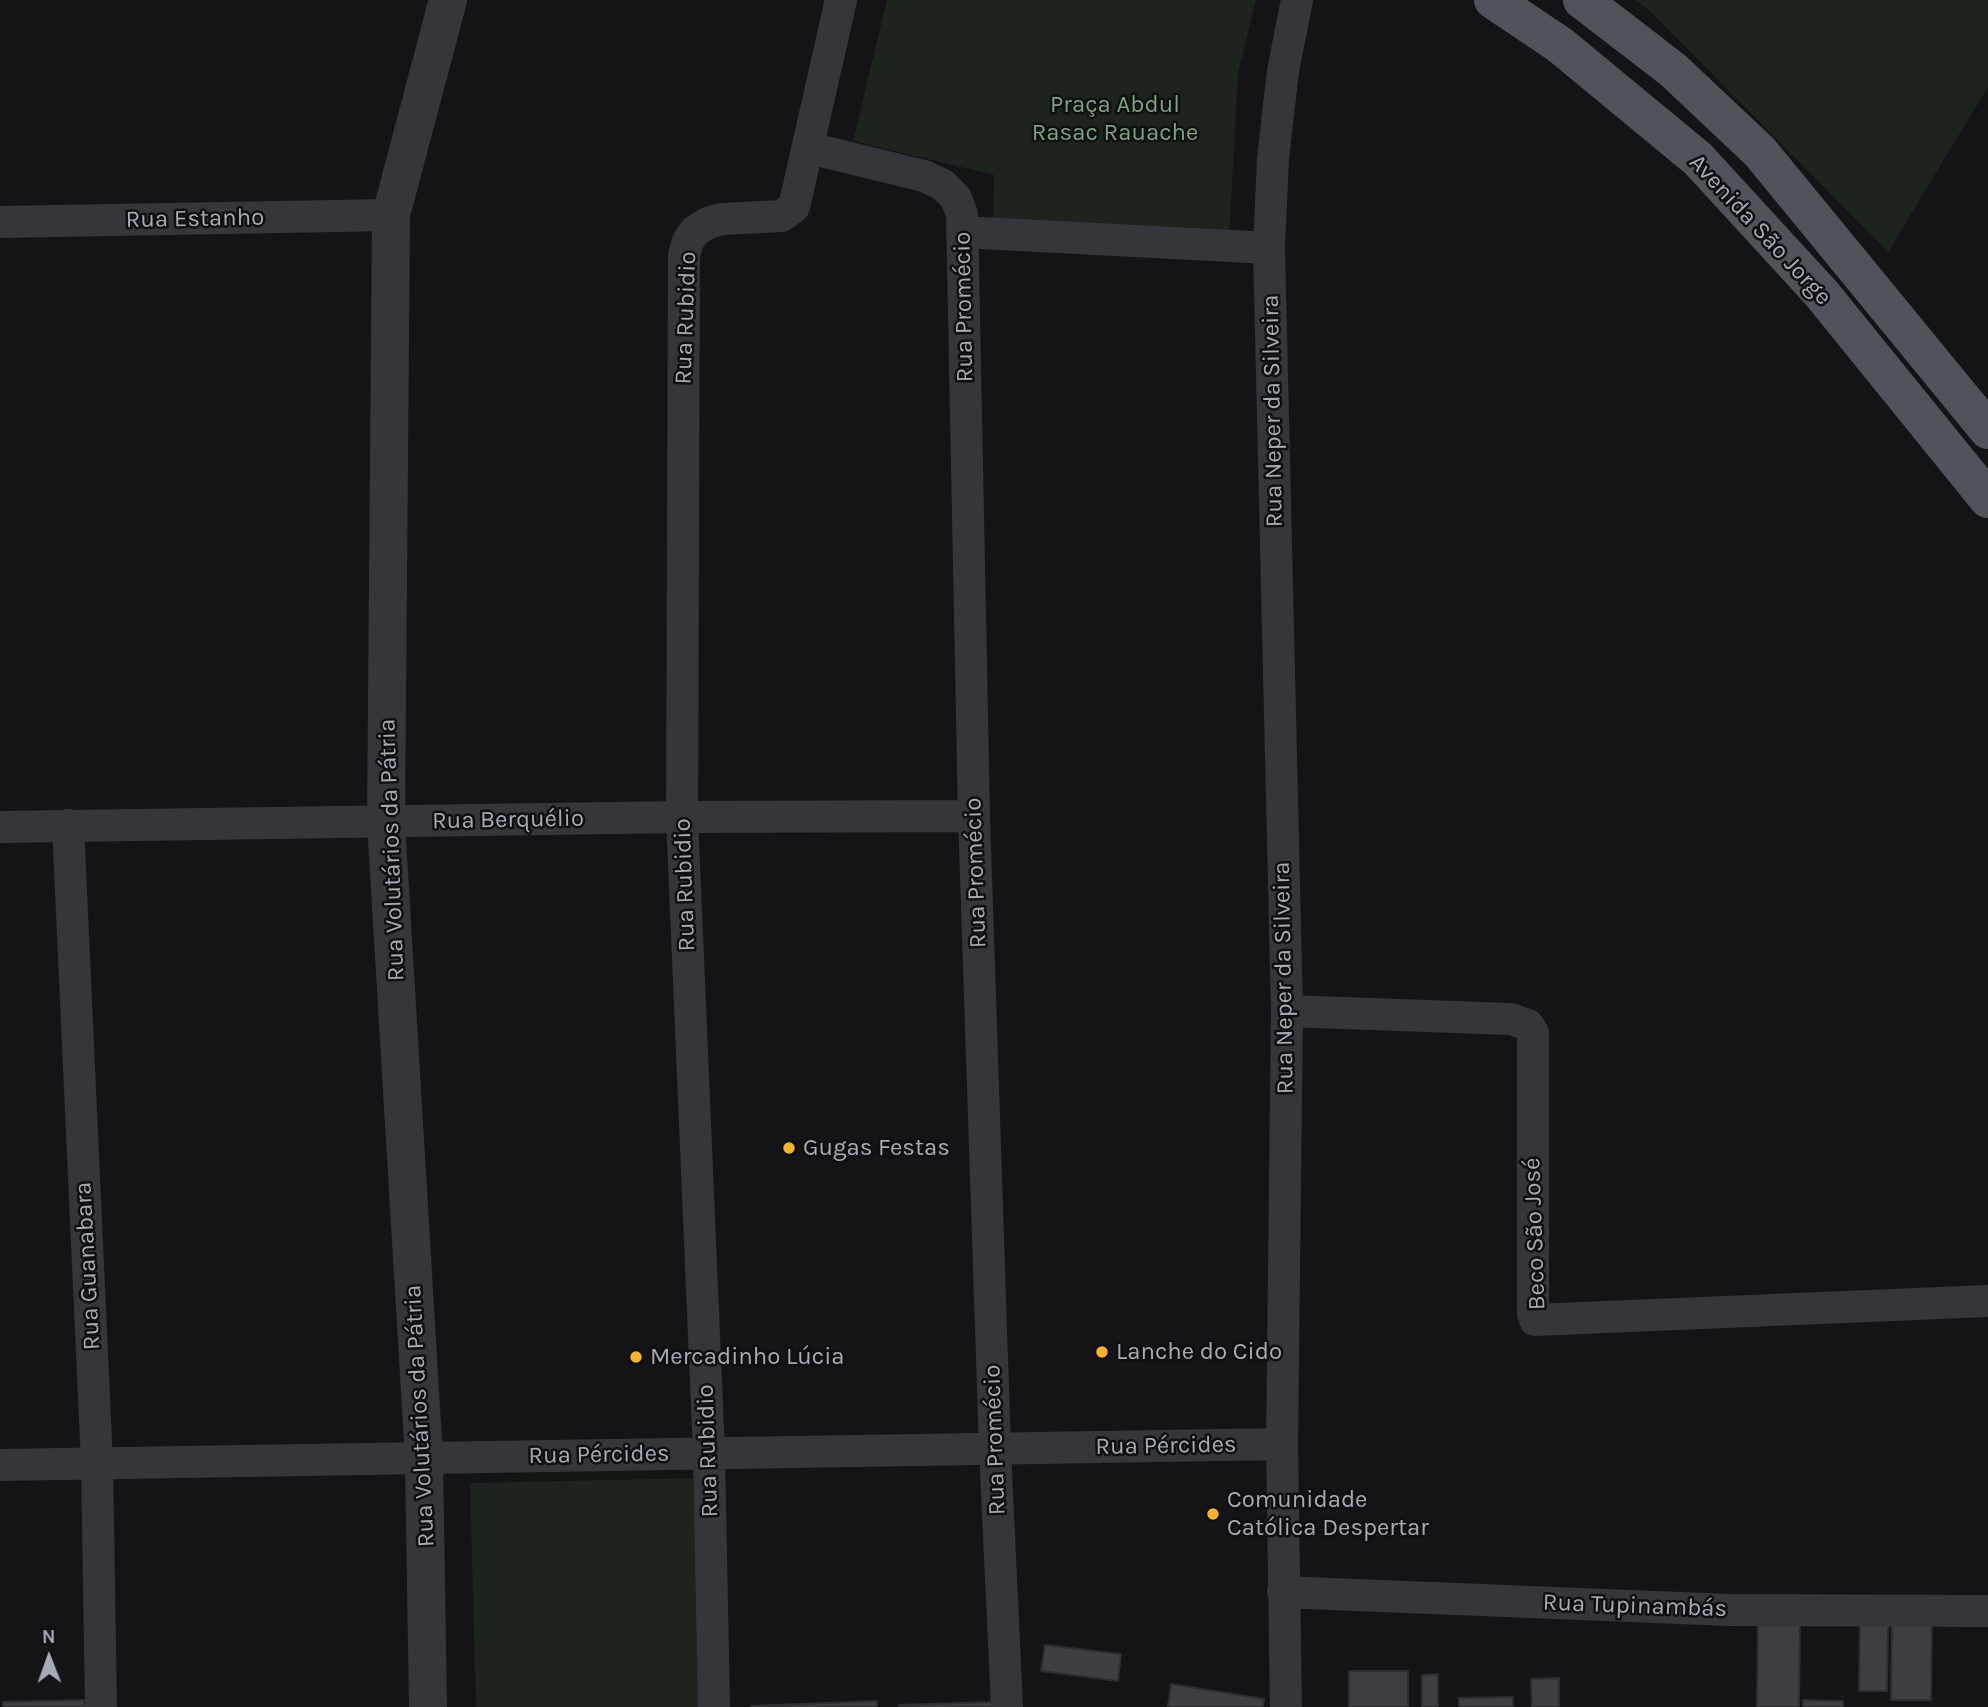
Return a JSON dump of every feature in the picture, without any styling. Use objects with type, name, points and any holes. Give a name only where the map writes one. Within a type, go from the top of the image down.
[{"type":"main road","name":"Avenida São Jorge","points":[[1493,0],[1560,45],[1698,159],[1821,293],[1988,499]]},
{"type":"main road","name":"Avenida São Jorge","points":[[1582,0],[1673,70],[1760,152],[1988,430]]},
{"type":"street","name":"Rua Volutários da Pátria","points":[[428,1707],[424,1458],[386,822],[391,215],[448,0]]},
{"type":"street","points":[[809,148],[841,0]]},
{"type":"street","name":"Rua Neper da Silveira","points":[[1286,1707],[1282,1444],[1287,1011],[1269,248],[1273,158],[1283,71],[1297,0]]},
{"type":"street","name":"Rua Promécio","points":[[809,148],[924,176],[943,185],[956,198],[962,214],[974,816],[995,1448],[1007,1707]]},
{"type":"street","name":"Rua Rubidio","points":[[714,1707],[709,1453],[682,817],[684,255],[688,241],[695,231],[708,223],[722,219],[782,216],[789,211],[794,206],[809,148]]},
{"type":"street","name":"Rua Estanho","points":[[0,222],[391,215]]},
{"type":"street","points":[[962,232],[1269,248]]},
{"type":"street","name":"Rua Berquélio","points":[[0,827],[682,817],[974,816]]},
{"type":"street","name":"Rua Guanabara","points":[[68,825],[97,1463],[101,1707]]},
{"type":"street","name":"Beco São José","points":[[1287,1011],[1511,1019],[1528,1025],[1533,1033],[1535,1320],[1988,1301]]},
{"type":"street","name":"Rua Pércides","points":[[0,1465],[1282,1444]]},
{"type":"street","name":"Rua Tupinambás","points":[[1283,1592],[1729,1610],[1988,1611]]},
{"type":"green space","name":"Praça Abdul Rasac Rauache","points":[[887,0],[1256,0],[1238,73],[1229,239],[993,239],[994,175],[853,141]]},
{"type":"green space","points":[[1635,0],[1988,0],[1988,87],[1888,252],[1648,9]]},
{"type":"green space","points":[[702,1478],[708,1707],[476,1707],[470,1483]]},
{"type":"building","points":[[1892,1620],[1932,1621],[1931,1700],[1891,1700]]},
{"type":"building","points":[[1758,1621],[1800,1623],[1799,1707],[1757,1707]]},
{"type":"building","points":[[1860,1622],[1888,1623],[1887,1691],[1859,1691]]},
{"type":"building","points":[[1045,1645],[1121,1654],[1118,1681],[1041,1671]]},
{"type":"building","points":[[1349,1671],[1408,1671],[1408,1707],[1349,1707]]},
{"type":"building","points":[[1438,1674],[1438,1707],[1422,1707],[1422,1675]]},
{"type":"building","points":[[1559,1678],[1559,1707],[1532,1707],[1531,1679]]},
{"type":"building","points":[[1171,1684],[1264,1699],[1263,1707],[1168,1707]]},
{"type":"building","points":[[1513,1697],[1513,1707],[1459,1707],[1459,1698]]},
{"type":"building","points":[[84,1700],[84,1707],[3,1707],[3,1702]]},
{"type":"building","points":[[1803,1700],[1843,1701],[1843,1707],[1803,1707]]},
{"type":"building","points":[[877,1701],[877,1707],[751,1707],[751,1706]]},
{"type":"building","points":[[994,1702],[994,1707],[899,1707],[899,1705]]},
{"type":"place","name":"Gugas Festas","points":[[789,1148]]},
{"type":"place","name":"Lanche do Cido","points":[[1102,1352]]},
{"type":"place","name":"Mercadinho Lúcia","points":[[636,1357]]},
{"type":"place","name":"Comunidade Católica Despertar","points":[[1213,1514]]}]
